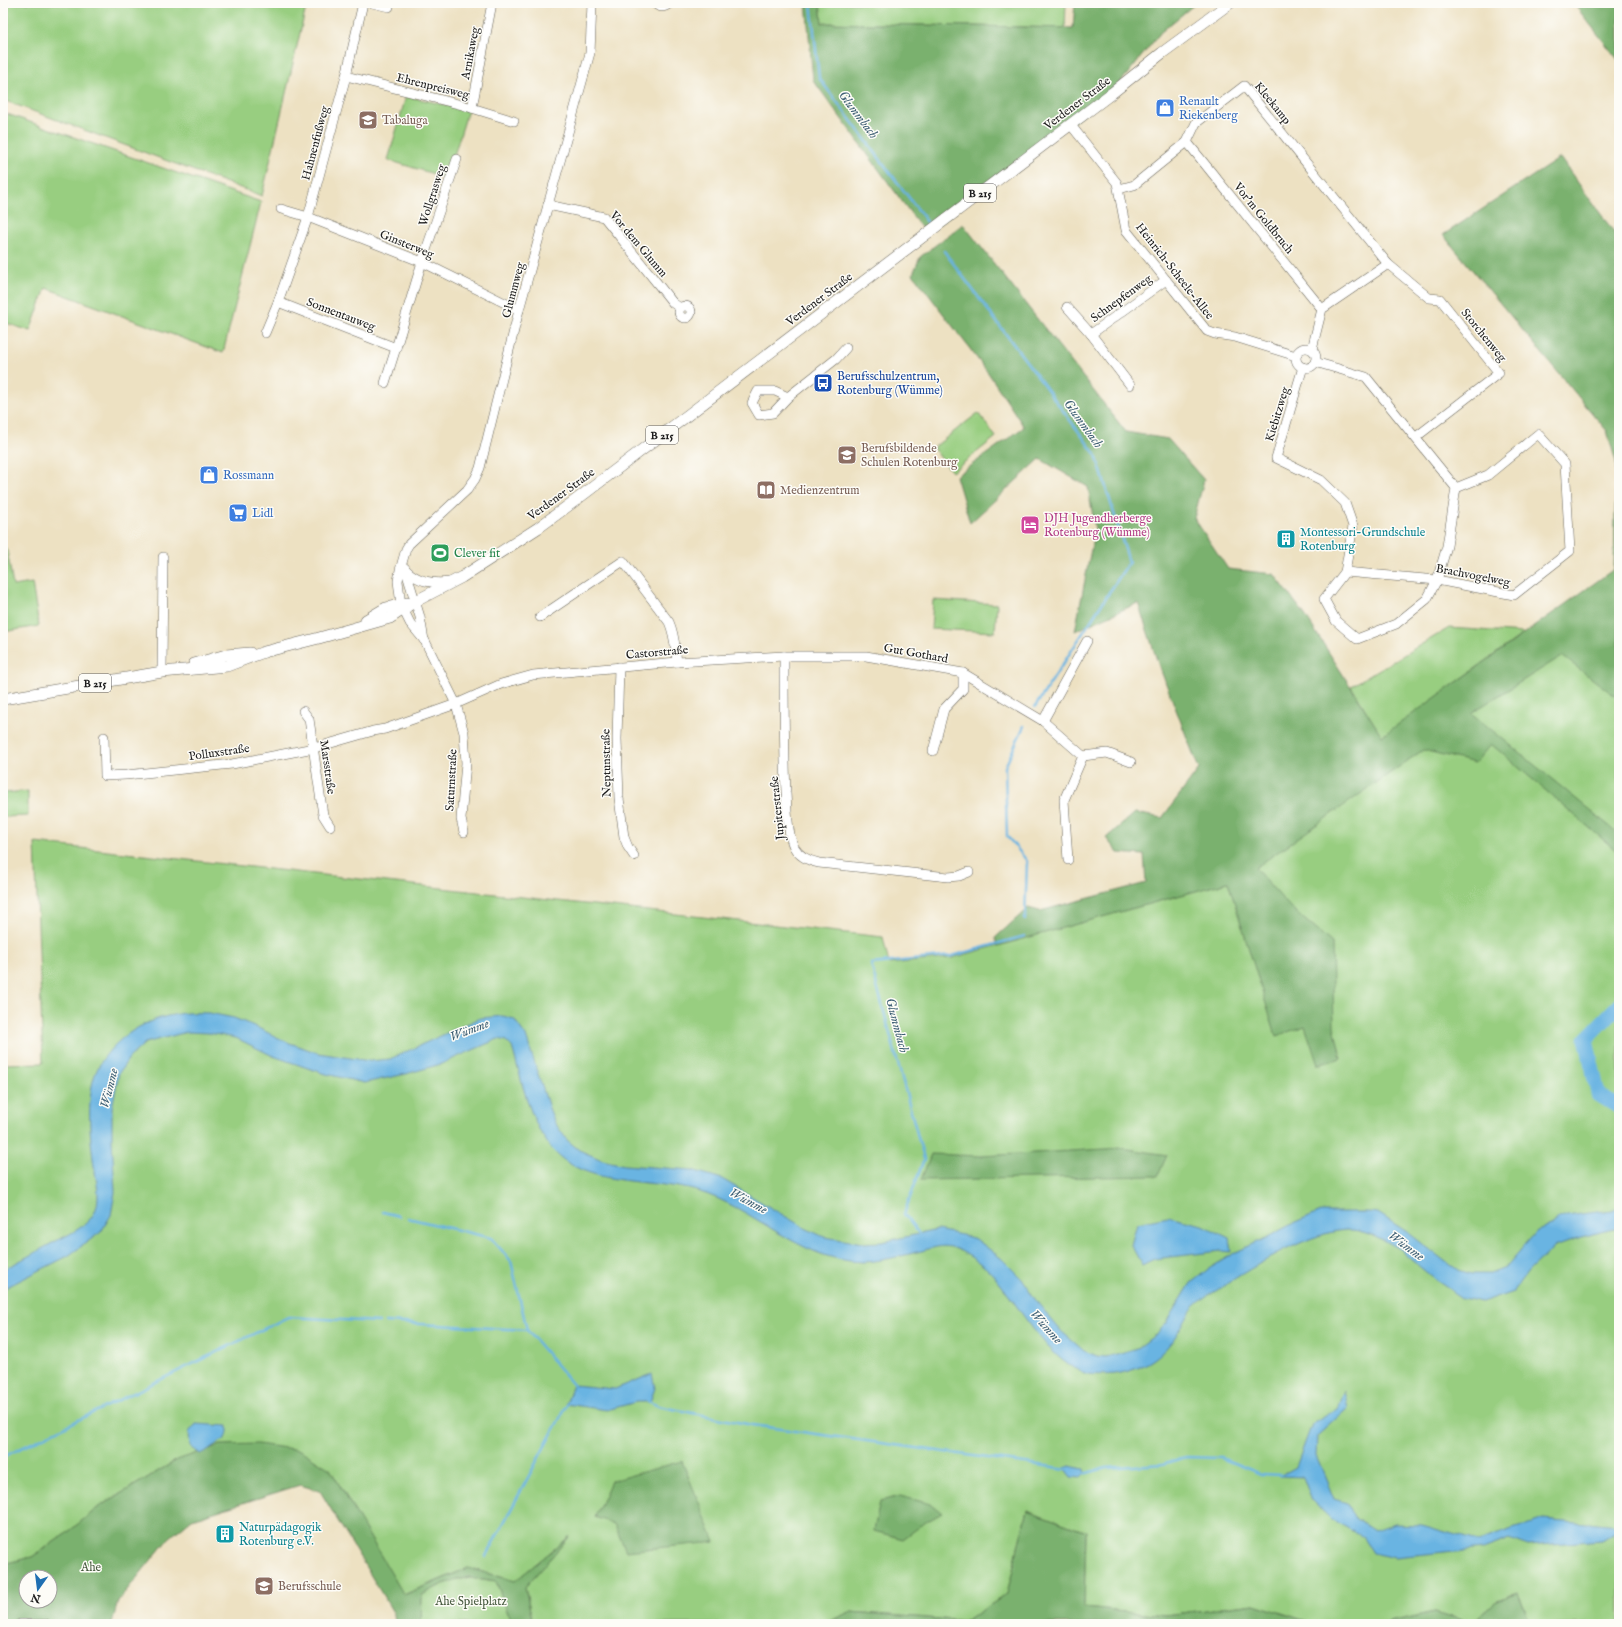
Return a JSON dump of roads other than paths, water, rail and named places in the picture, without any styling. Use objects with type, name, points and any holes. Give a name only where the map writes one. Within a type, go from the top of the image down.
[{"type":"main road","name":"Verdener Straße","points":[[3,699],[162,672],[227,666],[264,652],[390,618],[402,608],[452,582],[538,528],[1162,53],[1230,3]]},
{"type":"street","name":"Hahnenfußweg","points":[[308,217],[346,76],[363,3]]},
{"type":"street","points":[[372,3],[389,7]]},
{"type":"street","name":"Arnikaweg","points":[[472,108],[492,3]]},
{"type":"street","name":"Glummweg","points":[[402,608],[398,581],[406,549],[415,537],[457,500],[475,479],[489,434],[519,310],[590,53],[592,3]]},
{"type":"street","points":[[654,3],[661,7],[670,3]]},
{"type":"street","name":"Ehrenpreisweg","points":[[346,76],[472,108],[514,121]]},
{"type":"street","name":"Kleekamp","points":[[1119,189],[1134,185],[1187,142],[1196,123],[1244,86],[1388,264]]},
{"type":"street","name":"Heinrich-Scheele-Allee","points":[[1070,124],[1116,183],[1119,189],[1126,230],[1206,330],[1215,334],[1235,337],[1296,356]]},
{"type":"street","name":"Vor'm Goldbruch","points":[[1187,142],[1322,309]]},
{"type":"street","name":"Wollgrasweg","points":[[422,262],[457,158]]},
{"type":"street","name":"Vor dem Glumm","points":[[548,205],[604,217],[673,303],[680,308]]},
{"type":"street","name":"Ginsterweg","points":[[281,209],[308,217],[422,262],[519,310]]},
{"type":"street","points":[[264,333],[278,302],[308,217]]},
{"type":"street","points":[[385,383],[422,262]]},
{"type":"street","points":[[1312,349],[1302,349],[1296,356],[1298,363],[1303,367],[1311,367],[1315,362],[1316,356],[1312,349],[1322,309],[1388,264]]},
{"type":"street","name":"Storchenweg","points":[[1388,264],[1429,298],[1440,299],[1499,373],[1416,437]]},
{"type":"street","name":"Schnepfenweg","points":[[1091,334],[1166,280]]},
{"type":"street","name":"Sonnentauweg","points":[[278,302],[396,348]]},
{"type":"street","name":"Schnepfenweg","points":[[1067,307],[1091,334],[1130,385]]},
{"type":"street","points":[[788,397],[822,372],[846,348]]},
{"type":"street","points":[[1315,362],[1366,377],[1456,488],[1447,546],[1437,580]]},
{"type":"street","name":"Kiebitzweg","points":[[1303,367],[1276,458],[1321,480],[1345,503],[1353,526],[1345,572],[1324,599],[1336,621],[1357,639],[1396,624],[1427,599],[1437,580]]},
{"type":"street","name":"Brachvogelweg","points":[[1345,572],[1437,580],[1514,595],[1570,551],[1565,464],[1538,434],[1488,475],[1456,488]]},
{"type":"street","points":[[404,555],[405,568],[414,602]]},
{"type":"street","points":[[162,672],[163,557]]},
{"type":"street","points":[[540,617],[623,561],[673,631],[676,662]]},
{"type":"street","points":[[405,568],[411,575],[419,580],[434,583],[452,582]]},
{"type":"street","name":"Saturnstraße","points":[[414,602],[420,617],[425,641]]},
{"type":"street","name":"Saturnstraße","points":[[402,608],[410,623],[425,641],[456,704],[464,733],[465,756],[461,819],[464,832]]},
{"type":"street","points":[[1043,721],[1087,641]]},
{"type":"street","name":"Castorstraße","points":[[456,704],[501,684],[533,675],[676,662],[784,656],[866,656]]},
{"type":"street","name":"Jupiterstraße","points":[[784,656],[784,755],[787,812],[792,841],[796,850],[807,860],[819,864],[948,877],[959,876],[969,872]]},
{"type":"street","name":"Gut Gothard","points":[[866,656],[963,673],[1043,721],[1084,756]]},
{"type":"street","name":"Neptunstraße","points":[[619,667],[617,739],[619,798],[624,837],[634,856]]},
{"type":"street","name":"Gut Gothard","points":[[933,751],[944,709],[963,689],[963,673]]},
{"type":"street","name":"Polluxstraße","points":[[104,737],[105,776],[126,776],[232,764],[314,748],[373,731],[384,725],[397,724],[456,704]]},
{"type":"street","name":"Marsstraße","points":[[302,711],[309,719],[323,814],[330,826]]},
{"type":"street","points":[[1068,860],[1064,800],[1084,756],[1107,753],[1131,762]]},
{"type":"street","points":[[20,1624],[46,1624]]},
{"type":"water","name":"Wümme","points":[[209,1013],[234,1018],[287,1042],[318,1053],[370,1061],[390,1059],[480,1018],[503,1016],[514,1019],[526,1036],[555,1123],[567,1140],[579,1150],[602,1160],[624,1165],[692,1170],[722,1179],[805,1228],[824,1237],[863,1243],[882,1242],[937,1230],[976,1239],[1002,1259],[1022,1279],[1037,1302],[1061,1331],[1084,1351],[1097,1356],[1106,1357],[1138,1348],[1166,1324],[1191,1283],[1207,1270],[1236,1252],[1288,1226],[1321,1212],[1378,1213],[1410,1234],[1455,1269],[1472,1274],[1490,1274],[1505,1268],[1537,1231],[1554,1225],[1559,1219],[1567,1216],[1619,1209],[1619,1228],[1580,1237],[1555,1246],[1528,1272],[1513,1292],[1481,1303],[1464,1299],[1437,1281],[1404,1254],[1402,1250],[1384,1240],[1365,1232],[1352,1230],[1337,1231],[1321,1235],[1285,1250],[1201,1300],[1191,1311],[1175,1338],[1163,1352],[1148,1363],[1118,1374],[1088,1374],[1074,1368],[1060,1359],[1036,1332],[1004,1288],[990,1272],[978,1262],[959,1250],[943,1246],[875,1261],[862,1262],[839,1259],[817,1252],[797,1243],[739,1209],[697,1191],[601,1176],[582,1170],[566,1161],[552,1149],[537,1126],[527,1100],[512,1047],[506,1041],[498,1039],[441,1064],[406,1074],[364,1083],[322,1073],[273,1056],[236,1038],[209,1033],[187,1032],[145,1043],[129,1058],[119,1073],[112,1108],[115,1192],[111,1215],[101,1232],[68,1256],[3,1289],[3,1270],[75,1231],[88,1222],[95,1212],[98,1190],[91,1139],[91,1092],[96,1072],[109,1051],[128,1034],[138,1027],[150,1022],[177,1014]]},
{"type":"water","points":[[1168,1217],[1203,1225],[1229,1238],[1231,1252],[1221,1251],[1154,1259],[1142,1265],[1131,1245],[1137,1223]]},
{"type":"water","points":[[652,1374],[655,1388],[650,1402],[636,1402],[607,1410],[566,1404],[573,1385],[615,1389]]},
{"type":"water","points":[[1344,1390],[1348,1408],[1317,1436],[1316,1456],[1334,1499],[1347,1503],[1354,1517],[1375,1531],[1394,1524],[1421,1525],[1477,1541],[1544,1519],[1619,1526],[1619,1530],[1602,1540],[1529,1546],[1510,1539],[1483,1549],[1396,1558],[1373,1553],[1363,1537],[1331,1519],[1312,1501],[1303,1477],[1280,1476],[1296,1467],[1312,1424],[1337,1409]]},
{"type":"water","points":[[196,1424],[228,1426],[228,1432],[224,1440],[200,1454],[190,1446],[189,1432]]},
{"type":"water","points":[[1069,1466],[1084,1469],[1085,1474],[1081,1478],[1071,1477],[1064,1468]]},
{"type":"waterway","name":"Glummbach","points":[[811,3],[819,78],[928,223]]},
{"type":"waterway","name":"Glummbach","points":[[944,251],[1096,455],[1129,562],[1035,707]]},
{"type":"waterway","name":"Glummbach","points":[[1024,726],[1005,767],[1007,836],[1027,861],[1025,920]]},
{"type":"waterway","name":"Glummbach","points":[[920,1235],[904,1214],[924,1159],[871,964],[952,956],[1025,936]]},
{"type":"waterway","points":[[1619,1005],[1586,1039],[1598,1094],[1619,1107]]},
{"type":"waterway","points":[[383,1212],[399,1216]]},
{"type":"waterway","points":[[408,1218],[491,1238],[511,1261],[527,1330]]},
{"type":"waterway","points":[[3,1457],[288,1317],[379,1322]]},
{"type":"waterway","points":[[385,1322],[527,1330],[575,1387]]},
{"type":"waterway","points":[[648,1401],[658,1406],[752,1425],[1067,1469]]},
{"type":"waterway","points":[[486,1556],[568,1403]]},
{"type":"waterway","points":[[1083,1474],[1106,1468],[1162,1464],[1186,1457],[1221,1458],[1261,1474],[1282,1475]]},
{"type":"place","name":"Renault Riekenberg","points":[[1165,108]]},
{"type":"place","name":"Tabaluga","points":[[368,120]]},
{"type":"place","name":"Berufsschulzentrum, Rotenburg (Wümme)","points":[[823,383]]},
{"type":"place","name":"Berufsbildende Schulen Rotenburg","points":[[847,455]]},
{"type":"place","name":"Rossmann","points":[[209,475]]},
{"type":"place","name":"Medienzentrum","points":[[766,490]]},
{"type":"place","name":"Lidl","points":[[238,513]]},
{"type":"place","name":"DJH Jugendherberge Rotenburg (Wümme)","points":[[1030,525]]},
{"type":"place","name":"Montessori-Grundschule Rotenburg","points":[[1286,539]]},
{"type":"place","name":"Clever fit","points":[[440,553]]},
{"type":"place","name":"Naturpädagogik Rotenburg e.V.","points":[[225,1534]]},
{"type":"place","name":"Berufsschule","points":[[264,1586]]},
{"type":"park label","name":"Ahe","points":[[91,1567]]},
{"type":"park label","name":"Ahe Spielplatz","points":[[471,1601]]}]
